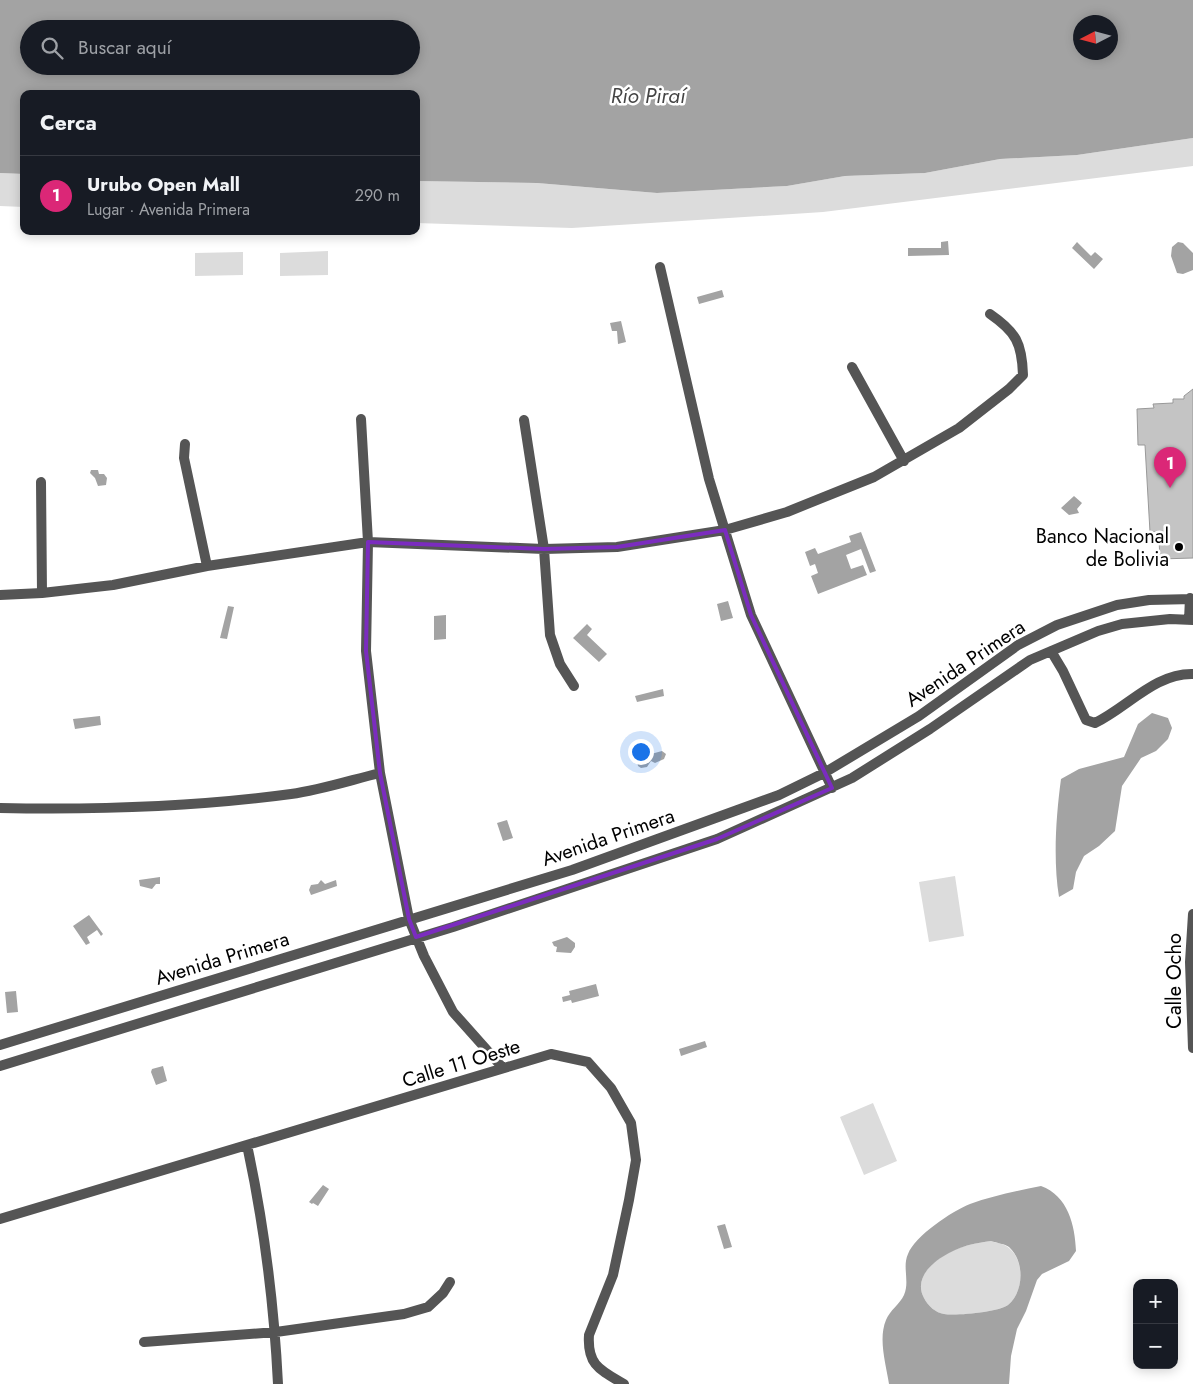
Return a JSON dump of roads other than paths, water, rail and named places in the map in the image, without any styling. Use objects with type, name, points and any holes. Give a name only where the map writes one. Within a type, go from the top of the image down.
[{"type":"street","points":[[660,267],[709,479],[751,615],[832,788]]},
{"type":"street","points":[[0,595],[42,593],[113,585],[207,566],[368,542],[544,549],[617,547],[725,530],[787,512],[874,477],[959,428],[1009,389],[1023,374],[1022,354],[1015,335],[990,314]]},
{"type":"street","points":[[852,367],[904,461]]},
{"type":"street","points":[[361,419],[368,542],[366,650],[380,773],[409,919],[453,1012],[502,1068]]},
{"type":"street","points":[[524,420],[544,549],[550,635],[560,664],[574,686]]},
{"type":"street","points":[[185,444],[184,458],[207,566]]},
{"type":"street","points":[[41,482],[42,593]]},
{"type":"street","points":[[1191,599],[1191,620]]},
{"type":"street","name":"Avenida Primera","points":[[0,1045],[572,870],[779,795],[824,773],[919,716],[1018,645],[1057,624],[1117,605],[1149,600],[1191,599]]},
{"type":"street","name":"Avenida Primera","points":[[0,1066],[416,937],[717,839],[832,788],[889,756],[1030,660],[1098,631],[1122,624],[1170,619],[1191,620]]},
{"type":"street","points":[[1050,651],[1063,671],[1086,720],[1096,724],[1160,680],[1181,673],[1193,674]]},
{"type":"street","points":[[0,808],[59,809],[177,806],[293,794],[380,773]]},
{"type":"street","name":"Calle Ocho","points":[[1193,914],[1190,962],[1193,1048]]},
{"type":"street","name":"Calle 11 Oeste","points":[[0,1219],[551,1054],[588,1062],[611,1088],[631,1123],[636,1160],[612,1274],[589,1335],[588,1345],[591,1360],[604,1373],[624,1384]]},
{"type":"street","points":[[247,1145],[262,1215],[276,1332],[278,1384]]},
{"type":"street","points":[[144,1342],[276,1332],[404,1314],[428,1307],[443,1293],[450,1282]]},
{"type":"water","name":"Río Piraí","points":[[0,0],[1193,0],[1193,138],[1077,155],[1000,159],[925,173],[845,176],[787,186],[657,193],[537,183],[420,181],[420,90],[20,90],[20,174],[0,173]]},
{"type":"water","points":[[948,241],[949,255],[908,256],[908,248],[941,248],[941,242]]},
{"type":"water","points":[[1077,242],[1091,256],[1095,252],[1103,259],[1094,269],[1072,248]]},
{"type":"water","points":[[1178,242],[1183,243],[1193,253],[1193,270],[1183,274],[1177,273],[1171,256],[1172,247]]},
{"type":"water","points":[[722,290],[724,297],[699,304],[697,297]]},
{"type":"water","points":[[621,321],[626,342],[618,344],[617,331],[612,331],[610,323]]},
{"type":"water","points":[[91,470],[98,470],[99,474],[104,474],[107,478],[106,485],[98,486],[95,478],[90,473]]},
{"type":"water","points":[[1074,496],[1082,503],[1077,509],[1079,513],[1069,515],[1061,508]]},
{"type":"water","points":[[861,532],[876,571],[870,573],[861,549],[846,555],[851,569],[863,565],[867,575],[818,594],[811,576],[818,573],[815,564],[810,566],[805,552],[815,548],[818,554],[851,542],[849,536]]},
{"type":"water","points":[[728,601],[733,618],[721,621],[717,604]]},
{"type":"water","points":[[228,606],[234,607],[227,639],[220,638]]},
{"type":"water","points":[[446,615],[446,639],[434,640],[434,616]]},
{"type":"water","points":[[587,624],[592,629],[587,635],[607,654],[599,662],[573,638]]},
{"type":"water","points":[[663,689],[664,696],[637,702],[635,696]]},
{"type":"water","points":[[1152,713],[1168,718],[1172,728],[1168,739],[1156,751],[1141,758],[1122,786],[1115,831],[1099,846],[1084,856],[1076,872],[1073,889],[1059,897],[1056,869],[1056,838],[1061,779],[1079,769],[1124,757],[1138,724]]},
{"type":"water","points":[[100,716],[101,725],[75,729],[73,719]]},
{"type":"water","points":[[662,751],[666,754],[664,759],[655,763],[651,761],[647,767],[641,768],[638,766],[637,760],[640,757]]},
{"type":"water","points":[[507,820],[513,838],[503,841],[497,823]]},
{"type":"water","points":[[160,877],[160,884],[156,884],[152,889],[140,886],[139,880]]},
{"type":"water","points":[[321,880],[325,884],[336,880],[337,886],[311,895],[309,890],[311,885],[318,884]]},
{"type":"water","points":[[89,915],[103,934],[101,936],[97,930],[87,937],[90,943],[86,945],[73,926]]},
{"type":"water","points":[[567,937],[575,943],[571,953],[556,952],[557,947],[552,942]]},
{"type":"water","points":[[596,984],[599,996],[572,1003],[571,1000],[563,1002],[562,997],[570,995],[569,991]]},
{"type":"water","points":[[16,991],[18,1012],[7,1013],[5,992]]},
{"type":"water","points":[[705,1041],[707,1047],[681,1056],[679,1049]]},
{"type":"water","points":[[163,1066],[167,1081],[156,1085],[151,1072],[152,1069]]},
{"type":"water","points":[[323,1185],[329,1189],[318,1206],[309,1202]]},
{"type":"water","points":[[1041,1186],[1058,1197],[1064,1204],[1072,1222],[1076,1251],[1069,1261],[1042,1274],[1037,1280],[1026,1311],[1017,1329],[1011,1356],[1009,1384],[889,1384],[883,1352],[884,1327],[888,1316],[906,1290],[906,1259],[912,1247],[926,1232],[962,1207],[1005,1194]],"holes":[[[991,1241],[1009,1247],[1018,1260],[1020,1285],[1013,1299],[1008,1305],[1003,1307],[977,1313],[950,1314],[935,1311],[924,1298],[921,1289],[926,1271],[951,1252],[969,1245]]]},
{"type":"water","points":[[725,1224],[732,1247],[724,1249],[717,1226]]},
{"type":"place","name":"Urubo Open Mall","points":[[1170,488]]},
{"type":"place","name":"Banco Nacional de Bolivia","points":[[1179,547]]}]
